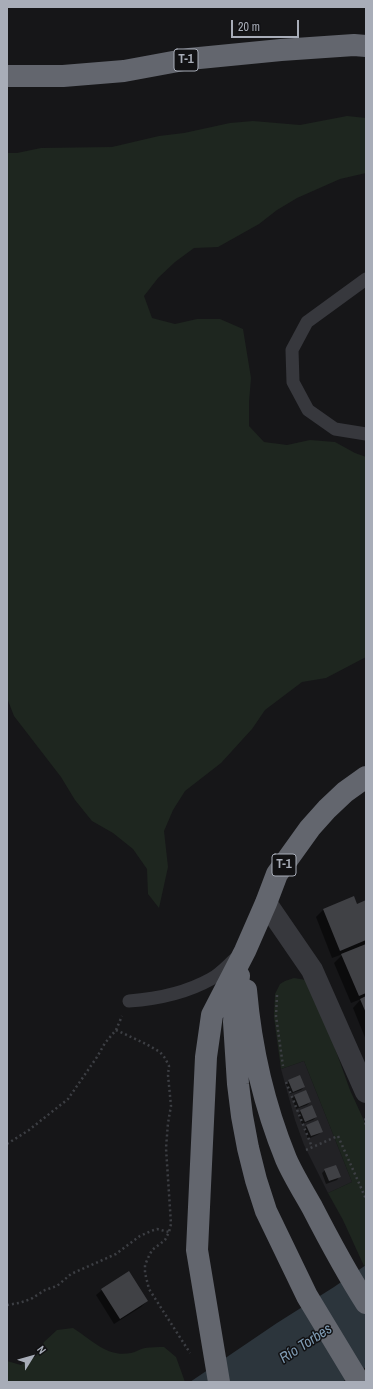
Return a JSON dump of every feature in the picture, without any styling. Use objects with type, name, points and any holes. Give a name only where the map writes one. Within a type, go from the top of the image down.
[{"type":"highway","name":"T-1","points":[[7,76],[63,76],[124,71],[189,59],[281,50],[354,45],[366,46]]},
{"type":"highway","name":"T-1","points":[[245,951],[277,874],[310,828],[345,792],[366,777]]},
{"type":"highway","points":[[245,951],[248,966],[246,986],[253,1048],[266,1100],[277,1135],[286,1160],[346,1271],[366,1303]]},
{"type":"highway","points":[[219,1382],[197,1250],[206,1057],[212,1015],[245,951]]},
{"type":"highway","points":[[245,951],[236,992],[234,1022],[242,1116],[256,1180],[266,1211],[307,1296],[359,1382]]},
{"type":"street","points":[[266,903],[312,970],[366,1092]]},
{"type":"lane","points":[[366,278],[307,322],[292,350],[293,382],[308,410],[335,429],[366,434]]},
{"type":"lane","points":[[129,1001],[158,998],[198,985],[211,979],[245,951]]},
{"type":"path","points":[[277,995],[276,1016],[283,1069]]},
{"type":"path","points":[[7,1144],[29,1130],[68,1099],[98,1057],[105,1043],[116,1030],[129,1001]]},
{"type":"path","points":[[116,1030],[160,1052],[165,1058],[168,1066],[171,1106],[166,1148],[171,1224],[165,1240],[152,1250],[145,1265],[145,1273],[149,1289],[190,1353]]},
{"type":"path","points":[[286,1080],[312,1147]]},
{"type":"path","points":[[366,1119],[364,1120],[366,1124]]},
{"type":"path","points":[[286,1160],[338,1136],[366,1199]]},
{"type":"path","points":[[7,1305],[30,1299],[45,1290],[57,1286],[71,1274],[116,1254],[140,1236],[151,1231],[157,1229],[169,1232]]},
{"type":"shaded area","points":[[347,116],[366,118],[366,173],[340,179],[297,198],[277,210],[259,224],[218,247],[194,248],[175,262],[158,278],[144,296],[152,318],[175,324],[197,319],[220,319],[243,329],[251,378],[249,426],[264,442],[287,445],[310,440],[335,442],[366,457],[366,657],[326,678],[302,682],[265,710],[252,729],[221,763],[185,791],[173,810],[164,831],[168,867],[159,908],[148,894],[147,869],[133,849],[113,833],[92,821],[75,800],[61,777],[14,716],[7,698],[7,153],[17,153],[41,148],[112,147],[159,136],[184,133],[230,123],[253,121],[300,125]]},
{"type":"shaded area","points":[[294,978],[306,980],[315,993],[350,1090],[366,1125],[366,1265],[364,1266],[343,1220],[328,1193],[352,1182],[304,1061],[281,1069],[274,1017],[275,994],[280,984]]},
{"type":"shaded area","points":[[304,1061],[352,1182],[328,1193],[304,1145],[295,1120],[281,1069]]},
{"type":"shaded area","points":[[73,1328],[100,1346],[114,1353],[131,1353],[145,1348],[164,1347],[176,1357],[185,1382],[7,1382],[7,1361],[21,1365],[36,1356],[44,1342],[57,1330]]},
{"type":"water","name":"Río Torbes","points":[[366,1265],[366,1367],[342,1382],[190,1382],[277,1323]]},
{"type":"building","points":[[354,896],[357,904],[366,900],[366,940],[340,951],[323,909]]},
{"type":"building","points":[[366,944],[366,993],[359,996],[341,954]]},
{"type":"building","points":[[366,996],[366,1013],[360,999]]},
{"type":"building","points":[[300,1075],[305,1087],[293,1092],[288,1080]]},
{"type":"building","points":[[306,1090],[311,1102],[299,1107],[294,1095]]},
{"type":"building","points":[[312,1105],[317,1117],[305,1122],[300,1110]]},
{"type":"building","points":[[318,1120],[323,1132],[311,1136],[306,1125]]},
{"type":"building","points":[[336,1165],[341,1177],[329,1181],[324,1169]]},
{"type":"building","points":[[129,1271],[148,1301],[120,1319],[101,1289]]}]
